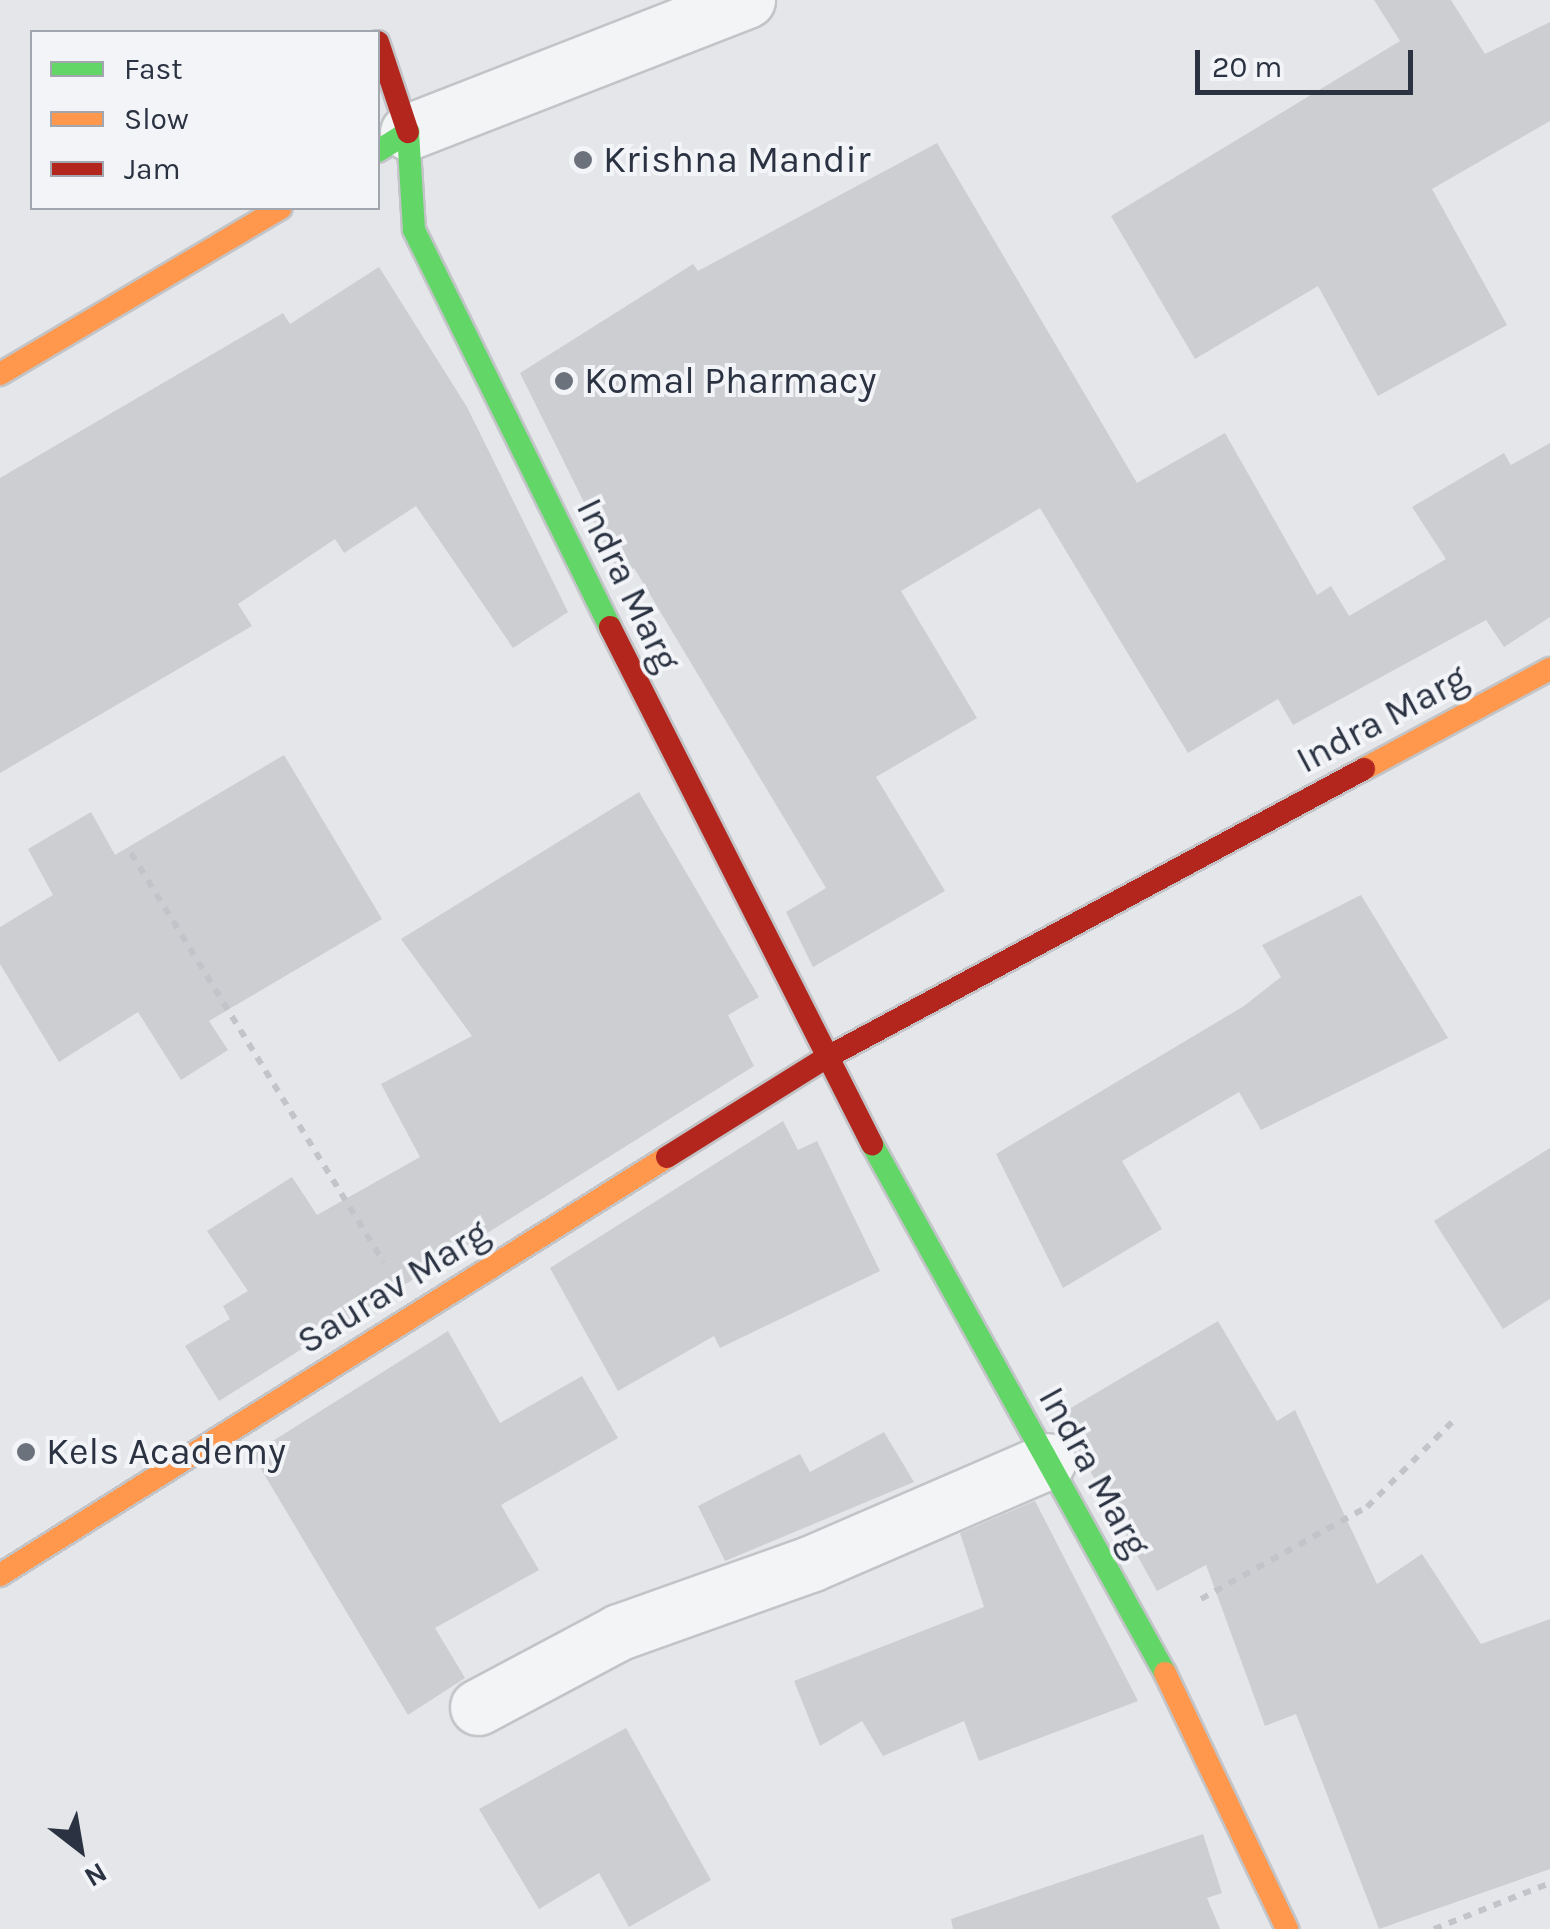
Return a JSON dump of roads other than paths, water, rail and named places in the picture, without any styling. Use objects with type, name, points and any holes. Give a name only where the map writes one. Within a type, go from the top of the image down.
[{"type":"main road","name":"Indra Marg","points":[[380,55],[393,141],[414,230],[824,1059],[1142,1630],[1287,1929]]},
{"type":"main road","points":[[0,374],[279,210]]},
{"type":"main road","name":"Indra Marg","points":[[824,1059],[1550,669]]},
{"type":"main road","name":"Saurav Marg","points":[[0,1575],[824,1059]]},
{"type":"street","points":[[393,141],[746,0]]},
{"type":"street","points":[[478,1707],[619,1632],[810,1564],[1048,1461]]},
{"type":"place","name":"Krishna Mandir","points":[[583,160]]},
{"type":"place","name":"Komal Pharmacy","points":[[564,381]]},
{"type":"place","name":"Kels Academy","points":[[26,1452]]}]
